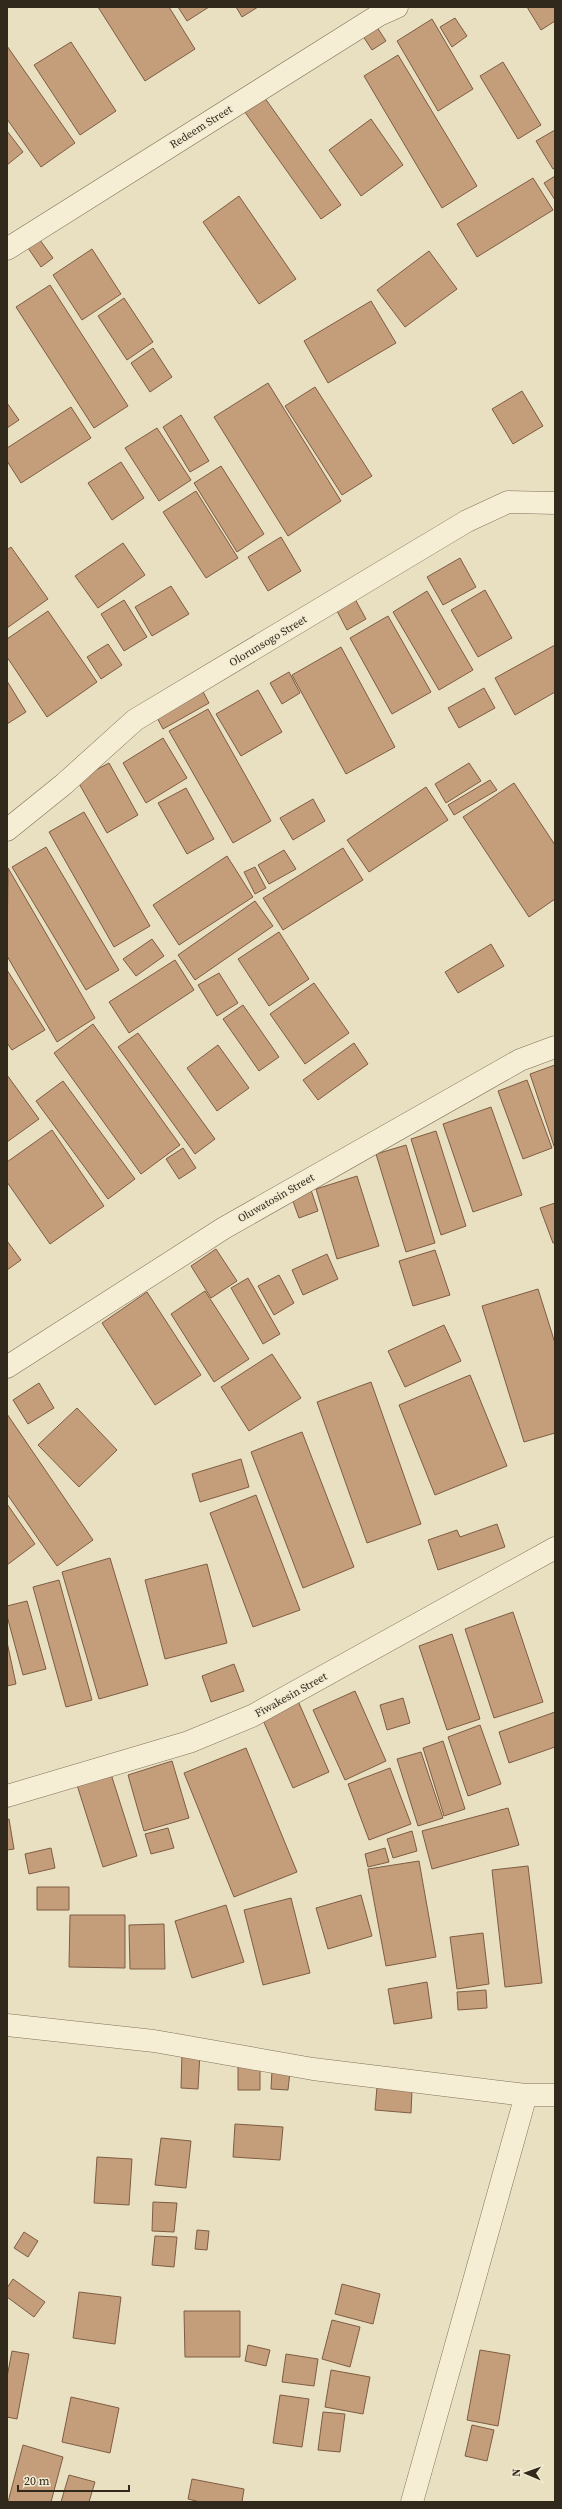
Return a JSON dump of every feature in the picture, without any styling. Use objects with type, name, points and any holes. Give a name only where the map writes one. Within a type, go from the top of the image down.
[{"type":"street","name":"Redeem Street","points":[[7,249],[379,15],[396,7]]},
{"type":"street","name":"Olorunsogo Street","points":[[7,830],[64,784],[135,720],[467,521],[508,502],[555,503]]},
{"type":"street","name":"Oluwatosin Street","points":[[7,1367],[224,1228],[514,1064],[555,1047]]},
{"type":"street","name":"Fiwakesin Street","points":[[7,1796],[189,1742],[252,1716],[555,1548]]},
{"type":"street","points":[[7,2025],[154,2041],[313,2070],[526,2095],[555,2095]]},
{"type":"street","points":[[412,2502],[526,2095]]},
{"type":"building","points":[[98,7],[169,7],[195,49],[145,81]]},
{"type":"building","points":[[178,7],[209,7],[187,21]]},
{"type":"building","points":[[236,7],[258,7],[242,17]]},
{"type":"building","points":[[527,7],[555,7],[555,21],[541,30]]},
{"type":"building","points":[[455,18],[467,36],[452,47],[440,27]]},
{"type":"building","points":[[432,19],[473,89],[438,111],[397,41]]},
{"type":"building","points":[[373,21],[386,41],[372,50],[359,30]]},
{"type":"building","points":[[71,42],[116,111],[80,135],[34,65]]},
{"type":"building","points":[[7,46],[75,143],[41,167],[7,119]]},
{"type":"building","points":[[398,55],[477,186],[442,208],[364,76]]},
{"type":"building","points":[[503,62],[541,125],[518,139],[480,76]]},
{"type":"building","points":[[262,94],[341,205],[321,219],[242,108]]},
{"type":"building","points":[[371,119],[403,165],[361,196],[329,150]]},
{"type":"building","points":[[555,130],[555,168],[553,169],[536,141]]},
{"type":"building","points":[[7,131],[23,152],[7,165]]},
{"type":"building","points":[[555,176],[555,200],[544,183]]},
{"type":"building","points":[[533,178],[553,210],[477,257],[457,224]]},
{"type":"building","points":[[239,196],[296,279],[259,304],[203,222]]},
{"type":"building","points":[[40,240],[53,258],[41,267],[28,248]]},
{"type":"building","points":[[92,249],[121,294],[82,320],[53,275]]},
{"type":"building","points":[[429,251],[457,289],[405,327],[377,290]]},
{"type":"building","points":[[50,285],[128,406],[94,428],[16,307]]},
{"type":"building","points":[[124,298],[153,342],[127,360],[98,316]]},
{"type":"building","points":[[371,301],[396,343],[328,383],[304,341]]},
{"type":"building","points":[[153,348],[172,377],[150,392],[131,363]]},
{"type":"building","points":[[268,383],[341,501],[288,536],[214,417]]},
{"type":"building","points":[[315,387],[372,476],[342,495],[285,406]]},
{"type":"building","points":[[522,391],[543,426],[513,444],[492,409]]},
{"type":"building","points":[[7,403],[19,420],[7,428]]},
{"type":"building","points":[[71,407],[91,438],[21,483],[7,461],[7,448]]},
{"type":"building","points":[[181,415],[209,461],[190,472],[163,427]]},
{"type":"building","points":[[157,428],[191,480],[159,501],[125,448]]},
{"type":"building","points":[[121,462],[144,498],[112,520],[88,483]]},
{"type":"building","points":[[221,466],[264,534],[237,552],[194,483]]},
{"type":"building","points":[[196,491],[238,558],[206,578],[163,512]]},
{"type":"building","points":[[281,537],[301,571],[268,591],[248,557]]},
{"type":"building","points":[[123,543],[145,575],[98,608],[75,576]]},
{"type":"building","points":[[11,547],[48,599],[7,628],[7,550]]},
{"type":"building","points":[[460,558],[476,587],[443,605],[427,577]]},
{"type":"building","points":[[171,586],[189,614],[152,636],[135,607]]},
{"type":"building","points":[[485,590],[512,638],[478,657],[451,610]]},
{"type":"building","points":[[427,591],[473,670],[439,690],[393,612]]},
{"type":"building","points":[[355,599],[366,619],[347,630],[336,609]]},
{"type":"building","points":[[124,600],[147,637],[124,651],[101,614]]},
{"type":"building","points":[[48,611],[97,682],[47,717],[7,657],[7,639]]},
{"type":"building","points":[[388,616],[431,692],[392,714],[350,638]]},
{"type":"building","points":[[108,644],[122,665],[101,679],[87,657]]},
{"type":"building","points":[[555,645],[555,692],[515,715],[495,678]]},
{"type":"building","points":[[341,647],[395,747],[346,774],[292,675]]},
{"type":"building","points":[[289,672],[300,693],[282,704],[270,683]]},
{"type":"building","points":[[7,681],[26,712],[7,724]]},
{"type":"building","points":[[200,686],[209,703],[163,729],[154,712]]},
{"type":"building","points":[[484,688],[495,708],[459,728],[448,708]]},
{"type":"building","points":[[258,690],[282,732],[241,756],[216,714]]},
{"type":"building","points":[[208,709],[271,821],[233,843],[169,731]]},
{"type":"building","points":[[163,738],[187,778],[146,803],[123,763]]},
{"type":"building","points":[[109,763],[138,815],[107,833],[77,780]]},
{"type":"building","points":[[469,763],[481,781],[446,803],[435,784]]},
{"type":"building","points":[[490,780],[497,790],[454,815],[448,805]]},
{"type":"building","points":[[514,783],[555,845],[555,899],[529,917],[463,817]]},
{"type":"building","points":[[426,787],[448,820],[369,872],[347,840]]},
{"type":"building","points":[[186,788],[214,839],[187,854],[158,803]]},
{"type":"building","points":[[313,799],[325,821],[293,840],[280,818]]},
{"type":"building","points":[[84,812],[150,926],[114,947],[49,832]]},
{"type":"building","points":[[46,847],[119,970],[86,990],[12,867]]},
{"type":"building","points":[[343,848],[363,880],[283,930],[263,898]]},
{"type":"building","points":[[284,850],[296,869],[269,884],[258,865]]},
{"type":"building","points":[[227,856],[253,897],[179,945],[153,905]]},
{"type":"building","points":[[255,867],[266,888],[255,894],[244,872]]},
{"type":"building","points":[[8,868],[95,1018],[57,1042],[7,956]]},
{"type":"building","points":[[255,901],[273,926],[195,980],[178,955]]},
{"type":"building","points":[[279,932],[309,979],[269,1006],[238,959]]},
{"type":"building","points":[[152,939],[164,956],[136,976],[123,959]]},
{"type":"building","points":[[491,944],[504,966],[458,993],[445,972]]},
{"type":"building","points":[[175,960],[194,990],[129,1033],[109,1002]]},
{"type":"building","points":[[7,970],[45,1030],[12,1050],[7,1043]]},
{"type":"building","points":[[219,973],[238,1003],[217,1016],[198,985]]},
{"type":"building","points":[[314,983],[349,1033],[305,1064],[270,1014]]},
{"type":"building","points":[[243,1005],[279,1057],[259,1071],[223,1019]]},
{"type":"building","points":[[93,1024],[180,1145],[141,1174],[54,1053]]},
{"type":"building","points":[[138,1033],[215,1139],[195,1154],[118,1047]]},
{"type":"building","points":[[354,1043],[368,1064],[318,1100],[303,1080]]},
{"type":"building","points":[[218,1045],[249,1088],[217,1111],[187,1068]]},
{"type":"building","points":[[555,1065],[555,1149],[530,1074]]},
{"type":"building","points":[[7,1075],[39,1119],[7,1142]]},
{"type":"building","points":[[527,1080],[552,1148],[523,1159],[498,1091]]},
{"type":"building","points":[[63,1081],[135,1179],[108,1199],[36,1101]]},
{"type":"building","points":[[491,1107],[522,1195],[473,1212],[443,1124]]},
{"type":"building","points":[[52,1130],[104,1206],[50,1244],[7,1182],[7,1162]]},
{"type":"building","points":[[436,1131],[466,1226],[441,1235],[411,1139]]},
{"type":"building","points":[[406,1145],[435,1243],[406,1252],[376,1154]]},
{"type":"building","points":[[183,1148],[196,1168],[179,1179],[166,1159]]},
{"type":"building","points":[[357,1176],[379,1246],[337,1259],[316,1189]]},
{"type":"building","points":[[311,1190],[318,1211],[299,1218],[291,1196]]},
{"type":"building","points":[[555,1203],[555,1243],[553,1243],[540,1208]]},
{"type":"building","points":[[7,1241],[21,1260],[7,1270]]},
{"type":"building","points":[[216,1249],[237,1281],[211,1298],[191,1266]]},
{"type":"building","points":[[435,1250],[450,1295],[413,1306],[399,1261]]},
{"type":"building","points":[[327,1254],[338,1279],[303,1295],[292,1270]]},
{"type":"building","points":[[279,1275],[294,1303],[274,1315],[258,1286]]},
{"type":"building","points":[[248,1278],[280,1334],[263,1344],[231,1288]]},
{"type":"building","points":[[538,1289],[555,1343],[555,1433],[524,1442],[482,1306]]},
{"type":"building","points":[[205,1291],[249,1359],[214,1382],[171,1314]]},
{"type":"building","points":[[147,1292],[201,1375],[155,1405],[102,1323]]},
{"type":"building","points":[[444,1325],[461,1361],[405,1387],[388,1351]]},
{"type":"building","points":[[272,1354],[301,1398],[249,1431],[221,1387]]},
{"type":"building","points":[[470,1375],[507,1466],[435,1495],[399,1405]]},
{"type":"building","points":[[371,1382],[421,1524],[367,1543],[317,1402]]},
{"type":"building","points":[[39,1383],[54,1408],[28,1424],[13,1400]]},
{"type":"building","points":[[77,1408],[117,1450],[79,1487],[38,1445]]},
{"type":"building","points":[[7,1414],[93,1540],[57,1566],[7,1494]]},
{"type":"building","points":[[302,1432],[354,1567],[303,1588],[251,1452]]},
{"type":"building","points":[[241,1459],[249,1487],[200,1502],[192,1474]]},
{"type":"building","points":[[256,1495],[300,1610],[253,1627],[210,1513]]},
{"type":"building","points":[[7,1504],[35,1544],[7,1565]]},
{"type":"building","points":[[497,1524],[505,1547],[438,1570],[428,1540],[457,1530],[460,1537]]},
{"type":"building","points":[[110,1558],[148,1685],[99,1699],[62,1572]]},
{"type":"building","points":[[207,1564],[227,1643],[165,1659],[145,1580]]},
{"type":"building","points":[[59,1580],[92,1700],[66,1707],[33,1587]]},
{"type":"building","points":[[27,1601],[46,1669],[23,1675],[7,1616],[7,1606]]},
{"type":"building","points":[[513,1612],[543,1702],[494,1718],[465,1629]]},
{"type":"building","points":[[452,1634],[480,1719],[447,1730],[419,1646]]},
{"type":"building","points":[[7,1642],[16,1684],[7,1686]]},
{"type":"building","points":[[234,1664],[244,1691],[211,1702],[202,1676]]},
{"type":"building","points":[[355,1691],[386,1761],[345,1780],[313,1710]]},
{"type":"building","points":[[403,1698],[410,1723],[387,1730],[380,1705]]},
{"type":"building","points":[[298,1701],[329,1772],[293,1788],[262,1718]]},
{"type":"building","points":[[555,1712],[555,1747],[509,1763],[499,1732]]},
{"type":"building","points":[[480,1725],[501,1784],[468,1796],[448,1737]]},
{"type":"building","points":[[443,1741],[465,1809],[444,1816],[423,1748]]},
{"type":"building","points":[[246,1748],[297,1872],[234,1897],[184,1773]]},
{"type":"building","points":[[421,1752],[443,1818],[418,1826],[397,1759]]},
{"type":"building","points":[[172,1761],[189,1818],[144,1831],[128,1775]]},
{"type":"building","points":[[390,1768],[411,1824],[369,1840],[348,1784]]},
{"type":"building","points":[[111,1774],[137,1856],[103,1867],[77,1785]]},
{"type":"building","points":[[508,1808],[519,1845],[432,1869],[422,1831]]},
{"type":"building","points":[[9,1819],[14,1849],[7,1850],[7,1820]]},
{"type":"building","points":[[168,1828],[174,1848],[151,1854],[145,1834]]},
{"type":"building","points":[[412,1831],[417,1851],[393,1858],[387,1839]]},
{"type":"building","points":[[51,1848],[55,1868],[29,1874],[25,1854]]},
{"type":"building","points":[[385,1848],[389,1862],[368,1867],[365,1854]]},
{"type":"building","points":[[419,1861],[436,1957],[386,1966],[368,1869]]},
{"type":"building","points":[[528,1866],[542,1983],[505,1987],[492,1870]]},
{"type":"building","points":[[37,1887],[69,1887],[69,1910],[37,1910]]},
{"type":"building","points":[[361,1895],[372,1936],[328,1949],[316,1908]]},
{"type":"building","points":[[291,1898],[310,1973],[263,1985],[244,1910]]},
{"type":"building","points":[[226,1905],[244,1962],[192,1978],[175,1921]]},
{"type":"building","points":[[70,1915],[125,1915],[125,1968],[69,1967]]},
{"type":"building","points":[[164,1924],[165,1969],[130,1969],[129,1925]]},
{"type":"building","points":[[483,1933],[489,1984],[457,1989],[450,1937]]},
{"type":"building","points":[[427,1982],[432,2018],[394,2024],[388,1989]]},
{"type":"building","points":[[486,1990],[487,2008],[458,2010],[457,1992]]},
{"type":"building","points":[[182,2052],[200,2053],[198,2089],[181,2088]]},
{"type":"building","points":[[238,2066],[260,2066],[260,2090],[238,2090]]},
{"type":"building","points":[[272,2070],[290,2072],[288,2090],[271,2089]]},
{"type":"building","points":[[377,2087],[412,2090],[411,2113],[375,2110]]},
{"type":"building","points":[[235,2124],[283,2127],[280,2160],[233,2157]]},
{"type":"building","points":[[161,2138],[191,2141],[186,2188],[155,2185]]},
{"type":"building","points":[[97,2157],[132,2159],[129,2205],[94,2203]]},
{"type":"building","points":[[153,2202],[177,2203],[174,2232],[152,2231]]},
{"type":"building","points":[[197,2230],[209,2231],[207,2250],[195,2249]]},
{"type":"building","points":[[24,2232],[38,2241],[28,2257],[14,2248]]},
{"type":"building","points":[[155,2236],[177,2237],[174,2267],[152,2265]]},
{"type":"building","points":[[13,2279],[45,2302],[34,2317],[7,2297],[7,2288]]},
{"type":"building","points":[[342,2284],[380,2294],[373,2324],[335,2314]]},
{"type":"building","points":[[79,2292],[121,2297],[115,2344],[73,2338]]},
{"type":"building","points":[[184,2311],[240,2311],[240,2357],[185,2357]]},
{"type":"building","points":[[332,2320],[360,2327],[350,2367],[322,2359]]},
{"type":"building","points":[[248,2345],[270,2350],[266,2366],[245,2361]]},
{"type":"building","points":[[480,2350],[510,2355],[498,2426],[467,2420]]},
{"type":"building","points":[[12,2351],[29,2354],[17,2419],[7,2417],[7,2377]]},
{"type":"building","points":[[286,2354],[318,2359],[314,2386],[282,2382]]},
{"type":"building","points":[[331,2370],[370,2377],[363,2414],[325,2407]]},
{"type":"building","points":[[280,2395],[309,2399],[302,2447],[273,2443]]},
{"type":"building","points":[[71,2397],[119,2408],[110,2453],[62,2442]]},
{"type":"building","points":[[323,2412],[345,2414],[340,2452],[318,2450]]},
{"type":"building","points":[[472,2425],[494,2430],[487,2461],[465,2456]]},
{"type":"building","points":[[23,2445],[63,2457],[51,2502],[8,2502]]},
{"type":"building","points":[[69,2475],[95,2482],[89,2502],[61,2502]]},
{"type":"building","points":[[192,2479],[244,2489],[242,2502],[200,2502],[188,2499]]}]
